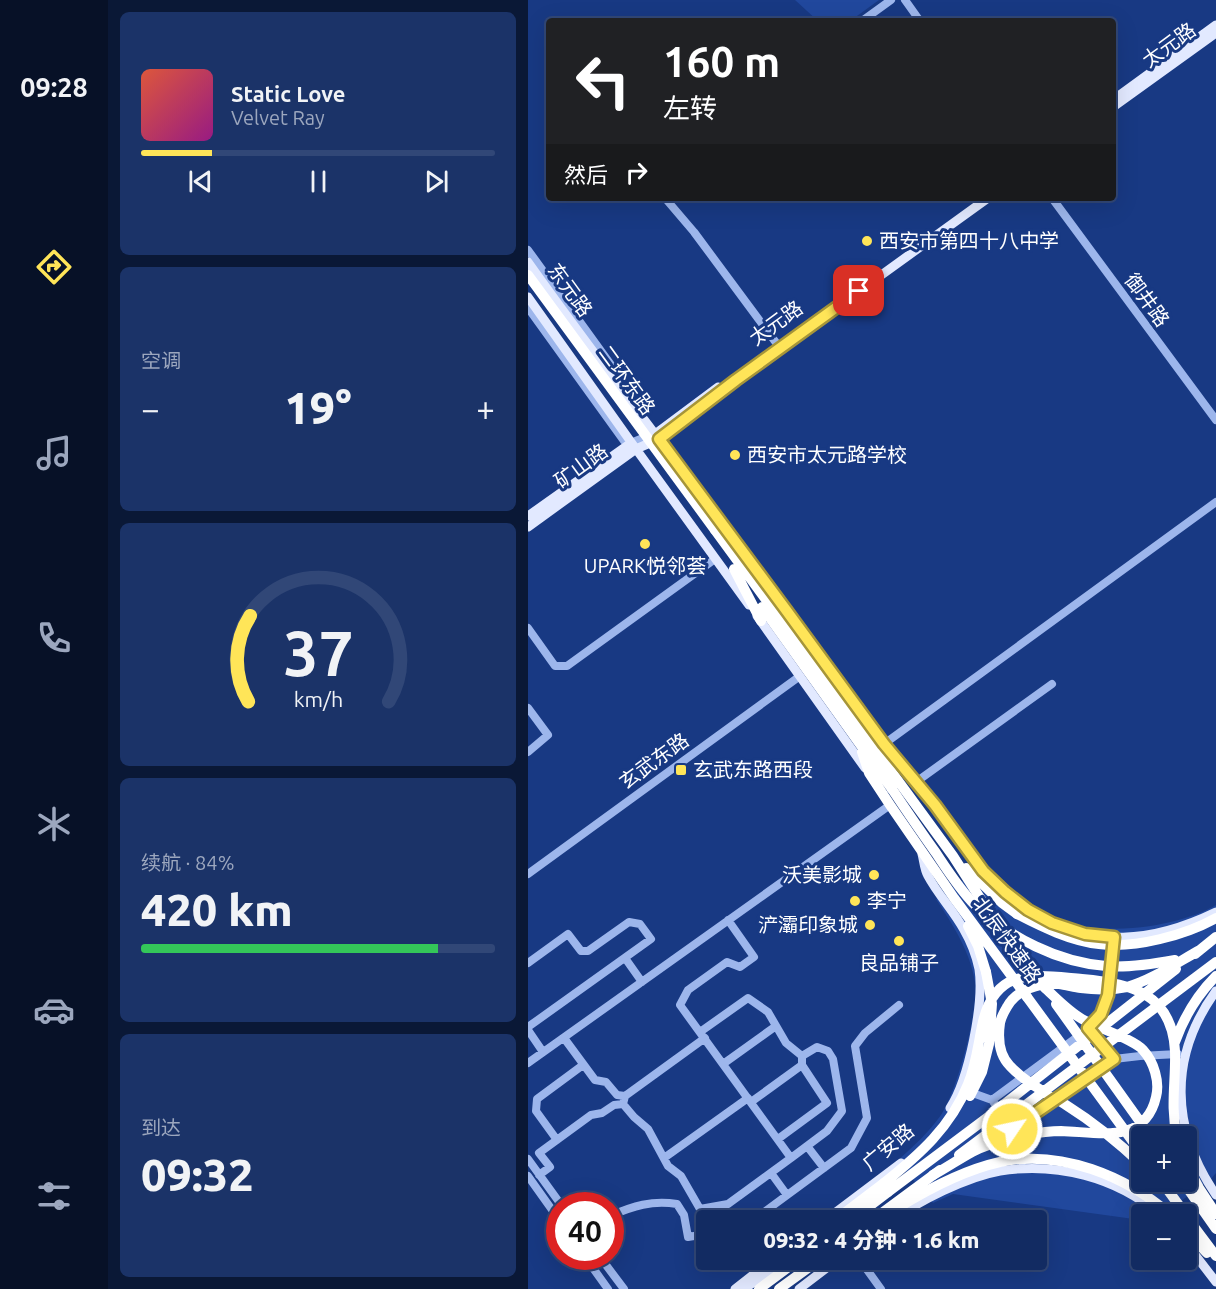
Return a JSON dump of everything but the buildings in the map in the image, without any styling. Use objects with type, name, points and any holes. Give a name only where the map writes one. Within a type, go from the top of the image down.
[{"type":"highway","name":"二环东路","points":[[528,275],[711,532]]},
{"type":"highway","name":"二环东路","points":[[528,287],[711,532],[775,613],[953,856]]},
{"type":"highway","points":[[711,532],[734,569],[858,740],[949,873],[974,904],[1004,928],[1041,949],[1078,962],[1108,966],[1161,962],[1184,958],[1216,946]]},
{"type":"highway","points":[[749,561],[775,613]]},
{"type":"highway","points":[[734,569],[761,621]]},
{"type":"highway","points":[[874,732],[885,763]]},
{"type":"highway","name":"北辰快速路","points":[[858,740],[869,773],[890,805],[954,898],[1131,1139]]},
{"type":"highway","points":[[953,856],[1002,903],[1017,914],[1037,925],[1072,938],[1100,944],[1136,944],[1164,938],[1216,918]]},
{"type":"highway","name":"北辰快速路","points":[[953,856],[980,898],[1143,1126]]},
{"type":"highway","points":[[907,1179],[951,1126],[966,1104],[982,1072],[989,1044],[992,1004],[986,972],[978,946],[954,898]]},
{"type":"highway","points":[[851,1210],[886,1187],[907,1179],[1216,937]]},
{"type":"highway","points":[[1131,1156],[1093,1124],[1039,1089],[1008,1064],[1001,1049],[998,1034],[1000,1018],[1018,994],[1033,987],[1048,984],[1116,989],[1146,979],[1200,950]]},
{"type":"highway","points":[[890,1210],[1216,962]]},
{"type":"highway","points":[[862,1210],[930,1144],[953,1114],[968,1083],[985,1013],[993,995],[1010,981],[1032,975],[1104,980],[1133,987],[1160,1007],[1173,1034],[1175,1051],[1173,1106],[1176,1126]]},
{"type":"highway","points":[[1170,1126],[1167,1075],[1174,1044],[1187,1014],[1216,976]]},
{"type":"highway","points":[[933,1175],[972,1152],[997,1142],[1045,1132],[1123,1132],[1147,1119],[1155,1104],[1158,1090],[1151,1062],[1142,1049],[1081,1018],[1044,987]]},
{"type":"highway","points":[[897,1205],[977,1169],[1002,1162],[1032,1159],[1057,1160],[1091,1168],[1137,1189],[1158,1204]]},
{"type":"highway","points":[[1197,1184],[1214,1222]]},
{"type":"highway","points":[[1169,1192],[1179,1204]]},
{"type":"highway","points":[[1191,1192],[1214,1222]]},
{"type":"highway","points":[[1196,1192],[1214,1222]]},
{"type":"highway","points":[[1197,1242],[1216,1256]]},
{"type":"highway","points":[[1197,1243],[1216,1262]]},
{"type":"highway","points":[[758,1289],[778,1270]]},
{"type":"highway","points":[[758,1289],[784,1270]]},
{"type":"highway","points":[[779,1289],[805,1270]]},
{"type":"highway","points":[[786,1289],[807,1270]]},
{"type":"main road","name":"太元路","points":[[1116,98],[1216,25]]},
{"type":"main road","name":"太元路","points":[[1116,105],[1216,33]]},
{"type":"main road","name":"太元路","points":[[657,436],[777,344],[974,201]]},
{"type":"main road","name":"太元路","points":[[657,436],[984,201]]},
{"type":"main road","name":"东元路","points":[[528,262],[874,732],[935,805],[983,871],[1005,892],[1028,910],[1052,923],[1085,934],[1114,937],[1140,936],[1170,930],[1216,912]]},
{"type":"main road","name":"东元路","points":[[528,297],[869,773]]},
{"type":"main road","name":"矿山路","points":[[528,516],[633,446],[657,436]]},
{"type":"main road","name":"矿山路","points":[[528,527],[633,446]]},
{"type":"main road","name":"广安路","points":[[839,1210],[897,1166],[941,1123],[960,1088],[972,1046],[979,1006],[979,969],[964,928],[927,874],[921,849]]},
{"type":"main road","points":[[1216,991],[1195,1026],[1185,1054],[1182,1074],[1182,1103],[1187,1137],[1197,1163],[1216,1196]]},
{"type":"main road","points":[[908,1210],[974,1178],[998,1171],[1024,1168],[1067,1171],[1106,1182],[1145,1204]]},
{"type":"main road","points":[[1197,1246],[1216,1282]]},
{"type":"main road","points":[[735,1289],[759,1270]]},
{"type":"main road","points":[[744,1289],[773,1270]]},
{"type":"main road","points":[[799,1289],[824,1270]]},
{"type":"street","points":[[866,18],[891,0]]},
{"type":"street","points":[[905,0],[918,18]]},
{"type":"street","points":[[668,201],[694,232],[777,344]]},
{"type":"street","name":"御井路","points":[[1054,201],[1216,420]]},
{"type":"street","points":[[528,250],[628,389],[632,404]]},
{"type":"street","points":[[528,308],[624,441],[633,446]]},
{"type":"street","points":[[884,744],[1216,502]]},
{"type":"street","points":[[528,628],[555,666],[567,666],[715,559]]},
{"type":"street","name":"玄武东路","points":[[528,874],[800,676]]},
{"type":"street","points":[[916,782],[1052,684]]},
{"type":"street","points":[[528,708],[548,735],[528,752]]},
{"type":"street","points":[[528,1063],[890,805]]},
{"type":"street","points":[[728,921],[754,957],[740,967],[727,962],[688,990],[680,1005],[791,1158]]},
{"type":"street","points":[[528,963],[568,934],[581,951],[588,951],[629,922],[640,924],[651,939],[528,1029],[543,1052]]},
{"type":"street","points":[[992,1100],[1088,1028],[1101,1014],[1108,995],[1114,937]]},
{"type":"street","points":[[625,958],[642,982]]},
{"type":"street","points":[[539,1175],[550,1167],[539,1153],[591,1115],[602,1113],[620,1100],[748,998],[768,1012],[786,1043],[802,1060],[827,1103],[778,1139]]},
{"type":"street","points":[[767,1210],[851,1148],[867,1118],[855,1046],[865,1033],[899,1005]]},
{"type":"street","points":[[723,1064],[776,1026]]},
{"type":"street","points":[[1088,1028],[1114,1059]]},
{"type":"street","points":[[564,1038],[595,1080],[606,1082],[634,1117],[648,1129],[668,1166],[681,1176],[699,1209],[728,1204],[827,1131],[842,1111],[833,1059],[828,1051],[817,1047],[749,1100],[664,1158]]},
{"type":"street","points":[[1012,1129],[1114,1059],[1185,1054]]},
{"type":"street","points":[[557,1140],[536,1111],[537,1099],[583,1065]]},
{"type":"street","points":[[960,1088],[992,1100],[1012,1129],[1024,1168]]},
{"type":"street","points":[[807,1146],[824,1168]]},
{"type":"street","points":[[528,1159],[552,1192]]},
{"type":"street","points":[[771,1173],[787,1195]]},
{"type":"street","points":[[528,1176],[546,1201]]},
{"type":"street","points":[[624,1210],[660,1202],[677,1204],[684,1215],[688,1237],[696,1236]]},
{"type":"street","points":[[594,1270],[608,1289]]},
{"type":"street","points":[[610,1270],[624,1289]]},
{"type":"street","points":[[867,1270],[881,1289]]},
{"type":"shaded area","points":[[795,0],[879,0],[854,18],[815,18]]},
{"type":"shaded area","points":[[987,864],[1021,902],[1039,913],[1079,925],[1121,929],[1142,927],[1182,919],[1216,905],[1216,1173],[1211,1179],[1197,1189],[1197,1126],[1131,1126],[1131,1192],[1193,1192],[1177,1204],[1131,1204],[1131,1219],[953,1194],[933,1203],[897,1161],[915,1145],[941,1115],[954,1088],[970,1030],[974,1011],[975,982],[965,949],[936,899]]},
{"type":"place","name":"西安市第四十八中学","points":[[867,241]]},
{"type":"place","name":"西安市太元路学校","points":[[735,455]]},
{"type":"place","name":"UPARK悦邻荟","points":[[645,544]]},
{"type":"place","name":"玄武东路西段","points":[[681,770]]},
{"type":"place","name":"沃美影城","points":[[874,875]]},
{"type":"place","name":"李宁","points":[[855,901]]},
{"type":"place","name":"浐灞印象城","points":[[870,925]]},
{"type":"place","name":"良品铺子","points":[[899,941]]},
{"type":"route","points":[[859,291],[659,439],[884,744],[935,805],[983,871],[1028,910],[1052,923],[1085,934],[1114,937],[1108,995],[1101,1014],[1088,1028],[1114,1059],[1012,1129]]}]
